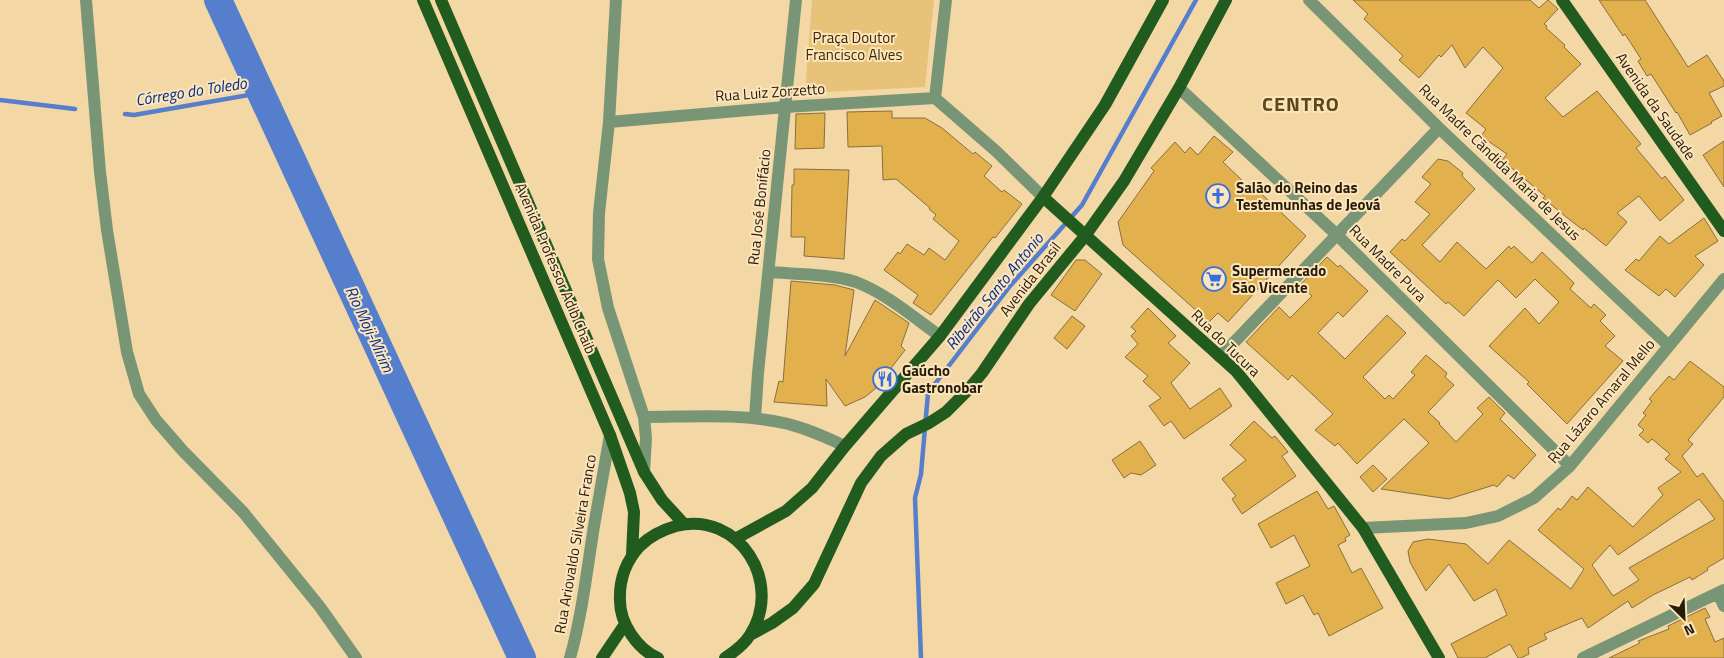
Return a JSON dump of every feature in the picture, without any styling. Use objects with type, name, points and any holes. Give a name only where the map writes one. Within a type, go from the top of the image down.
[{"type":"main road","name":"Avenida Professor Adib Chaib","points":[[423,0],[610,435],[630,492],[634,512],[632,555]]},
{"type":"main road","name":"Avenida Professor Adib Chaib","points":[[441,0],[644,472],[662,500],[684,524]]},
{"type":"main road","points":[[736,539],[786,511],[812,488],[845,446],[940,336],[1048,202],[1105,106],[1163,0]]},
{"type":"main road","name":"Avenida Brasil","points":[[750,635],[772,623],[793,608],[814,584],[861,483],[882,456],[906,434],[946,412],[982,373],[1029,304],[1124,181],[1179,88],[1226,0]]},
{"type":"main road","name":"Avenida da Saudade","points":[[1562,0],[1722,222]]},
{"type":"main road","name":"Rua do Tucura","points":[[1048,202],[1236,371],[1363,528],[1439,658]]},
{"type":"main road","points":[[658,658],[637,642],[625,624],[620,606],[620,588],[624,571],[632,555],[646,540],[664,529],[684,524],[711,526],[736,539],[750,554],[759,574],[763,595],[760,616],[738,654],[725,658]]},
{"type":"main road","points":[[602,658],[625,624]]},
{"type":"street","points":[[86,0],[100,172],[107,230],[127,352],[139,394],[156,420],[183,452],[244,512],[320,607],[356,658]]},
{"type":"street","points":[[616,0],[609,122],[599,212],[598,259],[608,308],[644,417],[646,438],[644,472]]},
{"type":"street","name":"Rua José Bonifácio","points":[[755,418],[796,0]]},
{"type":"street","points":[[935,98],[946,0]]},
{"type":"street","name":"Rua Madre Cãndida Maria de Jesus","points":[[1309,0],[1439,128],[1669,346]]},
{"type":"street","name":"Rua Madre Pura","points":[[1179,88],[1337,236],[1570,466]]},
{"type":"street","name":"Rua Luiz Zorzetto","points":[[609,122],[785,107],[935,98]]},
{"type":"street","name":"Rua do Tucura","points":[[935,98],[996,152],[1048,202]]},
{"type":"street","points":[[1220,357],[1439,128]]},
{"type":"street","points":[[769,272],[826,277],[854,282],[874,290],[940,336]]},
{"type":"street","name":"Rua Lázaro Amaral Mello","points":[[1363,528],[1466,523],[1498,516],[1534,498],[1570,466],[1724,279]]},
{"type":"street","points":[[644,417],[755,418],[784,423],[808,430],[845,446]]},
{"type":"street","name":"Rua Ariovaldo Silveira Franco","points":[[570,658],[582,606],[610,435]]},
{"type":"street","points":[[1583,658],[1721,591],[1724,606]]},
{"type":"green space","name":"Praça Doutor Francisco Alves","points":[[812,0],[934,0],[925,87],[805,93]]},
{"type":"building","points":[[1353,0],[1530,0],[1539,8],[1548,0],[1558,9],[1544,24],[1547,26],[1546,28],[1565,45],[1564,47],[1581,64],[1545,98],[1563,117],[1597,91],[1641,144],[1636,148],[1662,179],[1665,176],[1684,200],[1660,221],[1639,196],[1617,213],[1627,222],[1606,246],[1543,198],[1545,196],[1502,160],[1507,154],[1481,136],[1486,129],[1466,113],[1503,68],[1483,47],[1465,68],[1452,45],[1441,57],[1439,55],[1419,78],[1399,60],[1403,56],[1364,19],[1368,14]]},
{"type":"building","points":[[1599,0],[1645,0],[1688,67],[1707,55],[1724,81],[1724,86],[1709,93],[1722,116],[1690,135],[1651,74],[1647,76],[1638,61],[1641,59]]},
{"type":"building","points":[[892,111],[892,118],[925,118],[942,128],[973,154],[975,152],[992,166],[984,176],[1002,192],[1004,190],[1022,204],[995,238],[993,237],[931,315],[913,303],[918,295],[884,270],[907,244],[924,255],[929,248],[945,260],[959,241],[933,219],[936,215],[930,208],[896,179],[883,180],[882,146],[848,147],[847,112]]},
{"type":"building","points":[[825,113],[824,148],[795,149],[796,114]]},
{"type":"building","name":"Supermercado São Vicente","points":[[1214,136],[1233,152],[1223,162],[1248,186],[1250,183],[1306,236],[1228,322],[1218,313],[1209,322],[1123,245],[1118,222],[1154,171],[1151,168],[1175,142],[1185,153],[1190,147],[1198,155]]},
{"type":"building","points":[[1724,141],[1724,187],[1703,155]]},
{"type":"building","points":[[1438,159],[1448,161],[1463,173],[1462,176],[1475,189],[1422,245],[1440,262],[1457,242],[1486,269],[1509,246],[1511,249],[1514,246],[1532,263],[1542,252],[1574,283],[1570,289],[1591,308],[1594,304],[1606,315],[1600,321],[1615,336],[1605,346],[1623,361],[1567,424],[1527,384],[1529,382],[1489,346],[1525,308],[1539,324],[1559,302],[1535,279],[1516,298],[1498,280],[1464,316],[1448,302],[1446,304],[1390,252],[1402,239],[1405,241],[1430,214],[1415,202],[1431,184],[1422,177]]},
{"type":"building","points":[[794,169],[849,170],[844,259],[804,256],[805,237],[791,237]]},
{"type":"building","points":[[1704,218],[1718,241],[1695,256],[1704,265],[1675,297],[1666,289],[1659,296],[1625,270],[1636,259],[1639,261],[1660,236],[1669,244]]},
{"type":"building","points":[[1327,257],[1338,267],[1340,265],[1368,291],[1343,317],[1338,312],[1318,333],[1345,359],[1387,315],[1406,333],[1363,377],[1385,399],[1389,395],[1393,399],[1415,375],[1411,372],[1426,355],[1447,373],[1445,377],[1454,385],[1428,412],[1456,442],[1483,414],[1477,408],[1489,397],[1505,413],[1500,419],[1536,455],[1514,479],[1508,475],[1497,487],[1494,485],[1449,499],[1381,489],[1429,443],[1404,419],[1357,464],[1338,443],[1335,446],[1315,430],[1333,414],[1292,375],[1288,380],[1246,342],[1279,307],[1290,318],[1312,296],[1300,285]]},
{"type":"building","points":[[1076,260],[1085,260],[1102,274],[1075,311],[1051,295]]},
{"type":"building","points":[[791,281],[835,285],[854,290],[845,356],[875,300],[909,323],[901,346],[905,350],[875,389],[865,397],[845,406],[826,379],[827,406],[774,402],[779,381],[783,382]]},
{"type":"building","points":[[1148,308],[1176,336],[1168,343],[1190,363],[1171,383],[1190,409],[1220,388],[1232,406],[1184,439],[1171,421],[1164,426],[1149,406],[1161,398],[1143,381],[1148,376],[1125,357],[1138,344],[1131,336],[1136,331],[1131,327]]},
{"type":"building","points":[[1072,316],[1085,326],[1067,349],[1054,338]]},
{"type":"building","points":[[1690,361],[1724,387],[1724,397],[1688,440],[1693,444],[1682,456],[1697,477],[1703,473],[1724,502],[1724,558],[1692,580],[1690,577],[1653,595],[1632,608],[1628,601],[1588,628],[1582,618],[1544,634],[1547,639],[1528,648],[1529,654],[1521,658],[1518,658],[1510,644],[1485,658],[1458,658],[1451,644],[1507,615],[1496,589],[1474,601],[1449,564],[1426,591],[1410,562],[1408,551],[1413,542],[1428,539],[1466,544],[1488,564],[1509,540],[1571,589],[1584,569],[1538,530],[1558,508],[1561,510],[1572,496],[1577,500],[1588,487],[1633,527],[1663,495],[1658,488],[1681,472],[1665,459],[1670,454],[1652,439],[1648,443],[1639,435],[1644,430],[1638,425],[1646,415],[1643,413],[1652,401],[1649,399],[1669,376],[1674,380]],"holes":[[[1699,499],[1715,519],[1629,568],[1639,580],[1613,596],[1592,565],[1610,545],[1618,555]]]},
{"type":"building","points":[[1254,421],[1272,438],[1275,436],[1288,452],[1282,456],[1296,476],[1242,514],[1232,499],[1236,496],[1222,479],[1246,460],[1230,445]]},
{"type":"building","points":[[1140,441],[1156,465],[1141,475],[1131,473],[1124,478],[1112,460]]},
{"type":"building","points":[[1373,465],[1387,479],[1373,492],[1360,477]]},
{"type":"building","points":[[1317,491],[1328,509],[1334,506],[1350,535],[1345,538],[1346,541],[1338,545],[1352,573],[1361,568],[1383,608],[1329,636],[1318,613],[1314,615],[1303,595],[1286,604],[1276,583],[1310,566],[1294,535],[1271,548],[1258,524]]},
{"type":"building","points":[[1705,608],[1710,617],[1705,619],[1715,642],[1724,638],[1724,658],[1609,658],[1640,643],[1638,641],[1669,629],[1668,626]]},
{"type":"waterway","name":"Rio Moji-Mirim","points":[[218,0],[522,658]]},
{"type":"waterway","name":"Ribeirão Santo Antonio","points":[[921,658],[915,498],[921,474],[928,393],[1010,286],[1082,205],[1196,0]]},
{"type":"waterway","name":"Córrego do Toledo","points":[[125,114],[134,115],[260,93]]},
{"type":"waterway","name":"Córrego do Toledo","points":[[0,100],[75,109]]},
{"type":"place","name":"Salão do Reino das Testemunhas de Jeová","points":[[1218,196]]},
{"type":"place","name":"Supermercado São Vicente","points":[[1214,279]]},
{"type":"place","name":"Gaúcho Gastronobar","points":[[885,379]]},
{"type":"district","name":"CENTRO","points":[[1301,103]]}]
